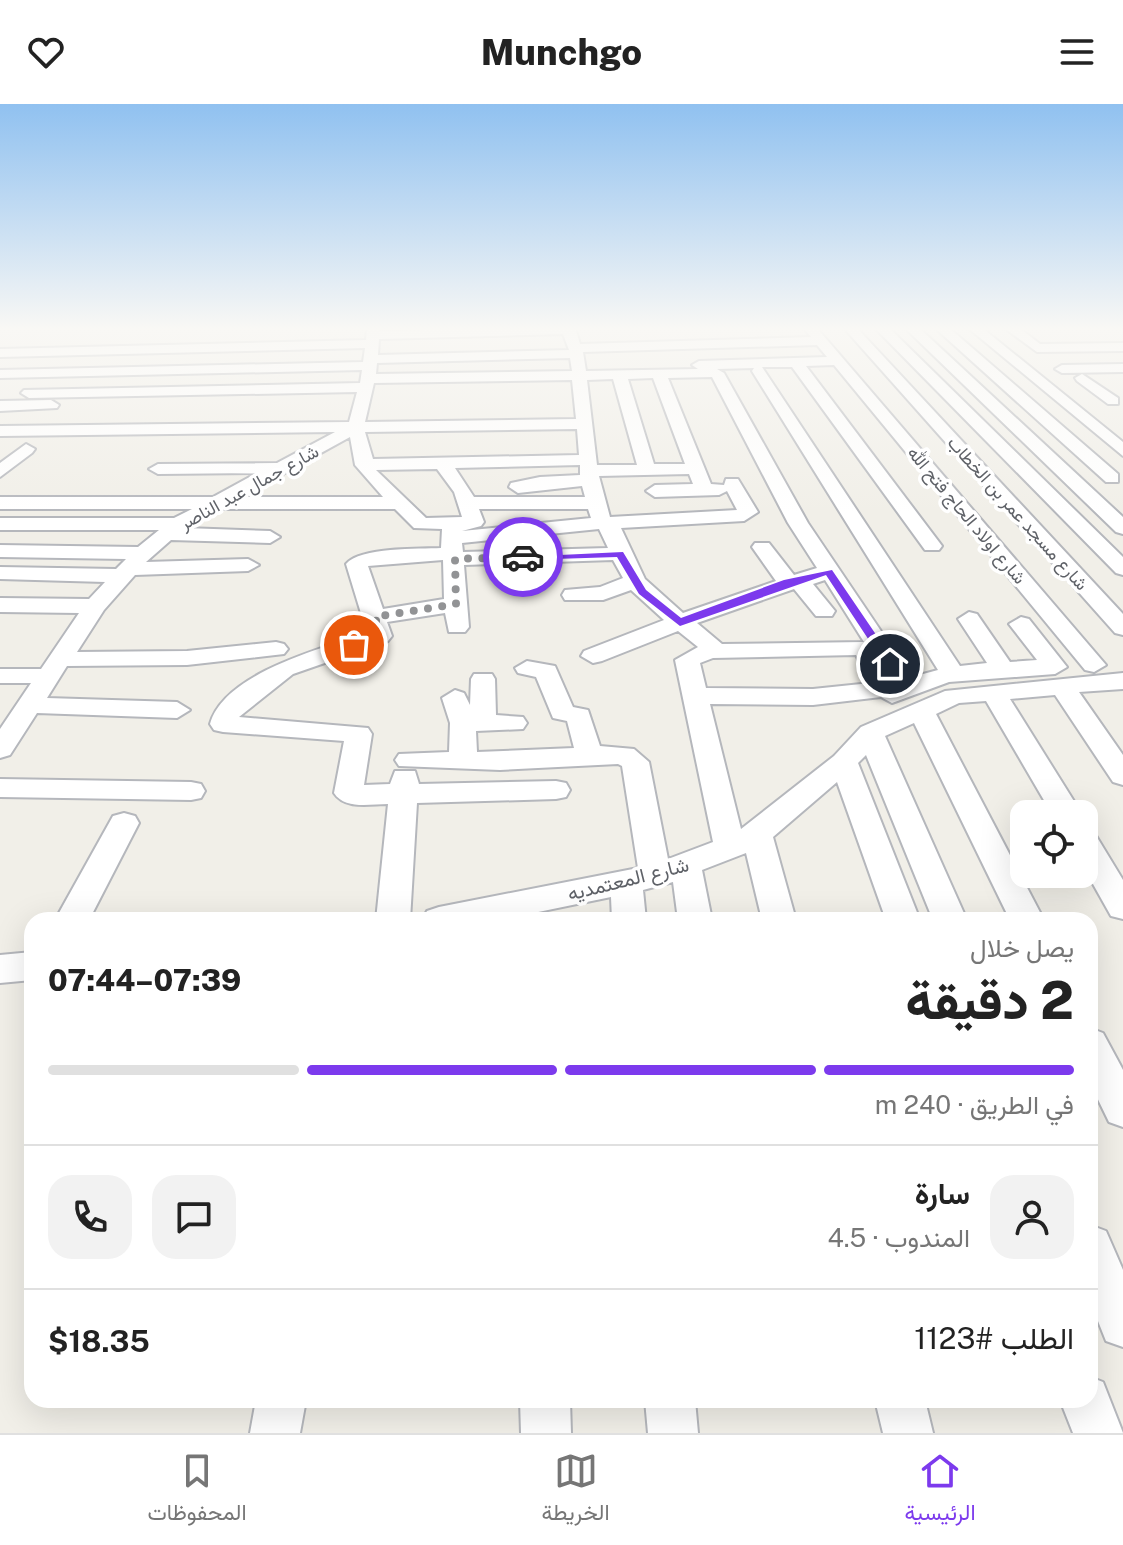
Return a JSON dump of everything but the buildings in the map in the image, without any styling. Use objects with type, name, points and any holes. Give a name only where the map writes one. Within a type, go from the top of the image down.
[{"type":"street","points":[[0,393],[104,389]]},
{"type":"street","points":[[0,406],[231,389]]},
{"type":"street","points":[[0,422],[281,389]]},
{"type":"street","points":[[0,431],[296,389]]},
{"type":"street","name":"شارع جمال عبد الناصر","points":[[9,729],[95,606],[143,553],[172,529],[325,445],[361,389]]},
{"type":"street","points":[[367,389],[364,465],[379,487],[423,525],[453,543],[612,535],[748,512],[734,486],[655,491]]},
{"type":"street","points":[[380,389],[451,444]]},
{"type":"street","points":[[416,389],[508,408]]},
{"type":"street","points":[[431,389],[579,412]]},
{"type":"street","points":[[577,389],[594,503],[634,581],[659,608],[714,651]]},
{"type":"street","points":[[623,389],[647,470]]},
{"type":"street","points":[[665,389],[704,490]]},
{"type":"street","points":[[726,389],[828,572],[903,695],[1023,912]]},
{"type":"street","points":[[771,389],[953,674]]},
{"type":"street","points":[[816,389],[932,546]]},
{"type":"street","name":"شارع اولاد الحاج فتح الله","points":[[861,389],[1094,665]]},
{"type":"street","name":"شارع مسجد عمر بن الخطاب","points":[[905,389],[1123,628]]},
{"type":"street","points":[[942,389],[1123,569]]},
{"type":"street","points":[[976,389],[1123,528]]},
{"type":"street","points":[[1007,389],[1109,484],[1123,504]]},
{"type":"street","points":[[1048,389],[1123,451]]},
{"type":"street","points":[[1086,402],[1117,394]]},
{"type":"street","points":[[497,443],[589,464]]},
{"type":"street","points":[[86,448],[325,445]]},
{"type":"street","points":[[128,503],[177,447]]},
{"type":"street","points":[[0,450],[34,449],[0,472]]},
{"type":"street","points":[[868,459],[918,457]]},
{"type":"street","points":[[364,465],[441,462],[696,469]]},
{"type":"street","points":[[375,617],[456,615],[453,543],[475,520],[469,503],[441,462]]},
{"type":"street","points":[[518,487],[589,464]]},
{"type":"street","points":[[158,469],[283,468]]},
{"type":"street","points":[[0,503],[398,503]]},
{"type":"street","points":[[244,537],[259,503]]},
{"type":"street","points":[[469,503],[594,503]]},
{"type":"street","points":[[0,524],[172,529],[270,537]]},
{"type":"street","points":[[556,790],[349,794],[361,739],[356,732],[223,724],[225,716],[244,697],[284,669],[333,650],[378,638],[381,634],[359,562],[453,543],[612,535],[698,535]]},
{"type":"street","points":[[762,547],[824,611]]},
{"type":"street","points":[[0,551],[143,553]]},
{"type":"street","points":[[0,573],[125,572],[248,565]]},
{"type":"street","points":[[593,656],[793,581],[828,572]]},
{"type":"street","points":[[573,595],[608,592],[634,581]]},
{"type":"street","points":[[0,605],[95,606]]},
{"type":"street","points":[[969,619],[1060,800]]},
{"type":"street","points":[[1021,624],[1123,776]]},
{"type":"street","points":[[775,912],[744,841],[695,696],[687,658],[714,651],[860,648],[866,651],[903,695]]},
{"type":"street","points":[[0,676],[54,668],[276,649]]},
{"type":"street","name":"شارع المعتمديه","points":[[1058,676],[1094,665],[1123,664]]},
{"type":"street","points":[[801,667],[813,697]]},
{"type":"street","points":[[527,668],[546,671],[562,712],[579,716],[591,756]]},
{"type":"street","name":"شارع المعتمديه","points":[[479,912],[640,880],[686,866],[744,841],[844,762],[903,695],[953,674],[998,680],[1058,676],[1123,681]]},
{"type":"street","points":[[463,761],[467,715],[483,679]]},
{"type":"street","name":"شارع المعتمديه","points":[[903,695],[954,696],[998,680]]},
{"type":"street","points":[[695,696],[903,695]]},
{"type":"street","points":[[9,729],[177,710]]},
{"type":"street","points":[[467,715],[514,723]]},
{"type":"street","points":[[870,733],[947,912]]},
{"type":"street","points":[[394,912],[402,794],[410,753],[463,761],[624,755],[635,762],[640,880],[631,912]]},
{"type":"street","points":[[844,762],[900,912]]},
{"type":"street","points":[[0,788],[191,791]]},
{"type":"street","points":[[76,912],[124,823]]},
{"type":"street","points":[[1098,865],[1123,907]]},
{"type":"street","points":[[686,866],[694,912]]},
{"type":"street","points":[[0,969],[24,967]]},
{"type":"street","points":[[1098,1060],[1123,1109]]},
{"type":"street","points":[[1098,1266],[1123,1324]]},
{"type":"street","points":[[275,1433],[280,1408]]},
{"type":"street","points":[[545,1408],[546,1433]]},
{"type":"street","points":[[671,1408],[673,1433]]},
{"type":"street","points":[[902,1408],[908,1433]]},
{"type":"street","points":[[1088,1408],[1098,1433]]},
{"type":"way so far","points":[[354,645],[380,636],[375,617],[456,604],[455,559],[523,557]]},
{"type":"route","points":[[523,557],[620,554],[642,592],[680,622],[788,582],[828,572],[890,664]]}]
